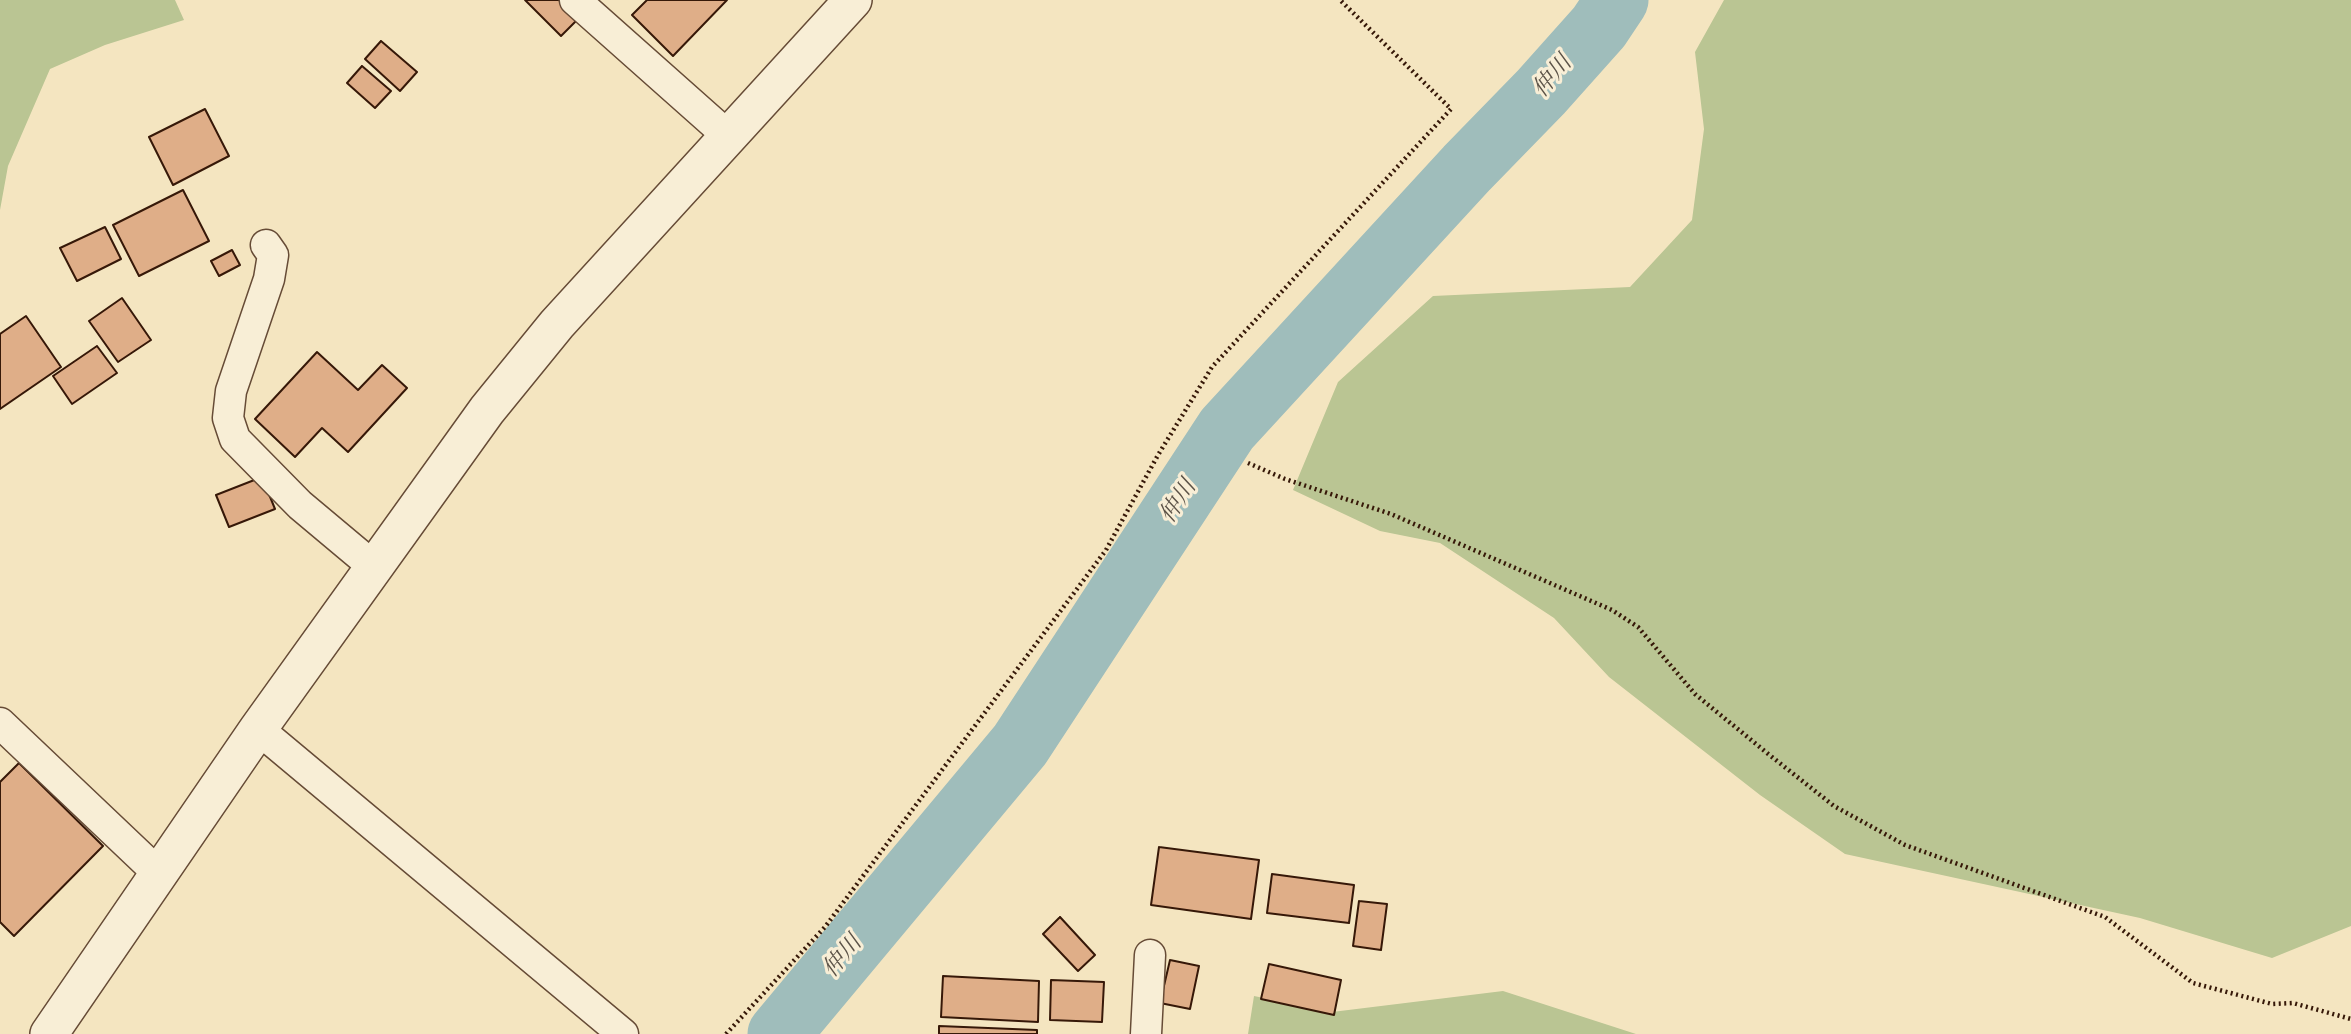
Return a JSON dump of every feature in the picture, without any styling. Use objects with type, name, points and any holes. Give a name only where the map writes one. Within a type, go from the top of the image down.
[{"type":"street","points":[[575,0],[727,135]]},
{"type":"street","points":[[49,1034],[258,729],[487,410],[557,324],[853,0]]},
{"type":"street","points":[[266,245],[273,255],[269,279],[230,391],[228,418],[235,439],[300,505],[374,567]]},
{"type":"street","points":[[0,723],[158,873]]},
{"type":"street","points":[[258,729],[623,1034]]},
{"type":"street","points":[[1146,1034],[1150,955]]},
{"type":"path","points":[[726,1034],[825,927],[1105,550],[1158,455],[1212,368],[1451,109],[1340,0]]},
{"type":"path","points":[[1248,463],[1285,479],[1391,514],[1612,610],[1637,627],[1695,694],[1767,753],[1834,806],[1905,845],[2105,917],[2193,983],[2272,1004],[2292,1003],[2351,1019]]},
{"type":"green space","points":[[0,0],[175,0],[184,20],[105,45],[50,69],[8,166],[0,210]]},
{"type":"green space","points":[[1724,0],[2351,0],[2351,926],[2272,958],[2140,918],[1845,854],[1760,795],[1609,677],[1554,618],[1440,543],[1380,531],[1293,490],[1338,382],[1433,296],[1630,287],[1692,220],[1704,129],[1695,52]]},
{"type":"green space","points":[[1503,991],[1636,1034],[1248,1034],[1254,996],[1332,1012]]},
{"type":"building","points":[[525,0],[559,0],[578,19],[561,36]]},
{"type":"building","points":[[647,0],[727,0],[673,56],[632,15]]},
{"type":"building","points":[[381,41],[417,72],[400,91],[365,59]]},
{"type":"building","points":[[362,66],[391,91],[375,108],[347,83]]},
{"type":"building","points":[[205,109],[229,156],[173,185],[149,137]]},
{"type":"building","points":[[183,190],[209,241],[139,276],[113,225]]},
{"type":"building","points":[[105,227],[121,259],[77,281],[60,248]]},
{"type":"building","points":[[232,250],[240,265],[219,276],[211,261]]},
{"type":"building","points":[[122,298],[151,340],[118,362],[89,321]]},
{"type":"building","points":[[26,316],[61,367],[0,409],[0,334]]},
{"type":"building","points":[[97,346],[117,373],[72,404],[53,376]]},
{"type":"building","points":[[317,352],[358,390],[382,365],[407,388],[348,452],[322,428],[295,457],[255,419]]},
{"type":"building","points":[[262,477],[275,509],[229,527],[216,495]]},
{"type":"building","points":[[19,763],[103,846],[14,936],[0,922],[0,782]]},
{"type":"building","points":[[1159,847],[1259,860],[1251,919],[1151,905]]},
{"type":"building","points":[[1272,874],[1354,885],[1349,923],[1267,913]]},
{"type":"building","points":[[1359,901],[1387,904],[1381,950],[1353,946]]},
{"type":"building","points":[[1060,917],[1095,955],[1078,971],[1043,934]]},
{"type":"building","points":[[1170,960],[1199,966],[1190,1009],[1160,1003]]},
{"type":"building","points":[[1269,964],[1341,980],[1334,1015],[1261,999]]},
{"type":"building","points":[[943,976],[1039,981],[1038,1022],[941,1017]]},
{"type":"building","points":[[1051,980],[1104,982],[1102,1022],[1050,1020]]},
{"type":"building","points":[[939,1026],[1037,1030],[1037,1034],[939,1034]]},
{"type":"waterway","name":"仲川","points":[[779,1034],[1020,745],[1227,429],[1467,168],[1541,92],[1599,27],[1617,0]]}]
